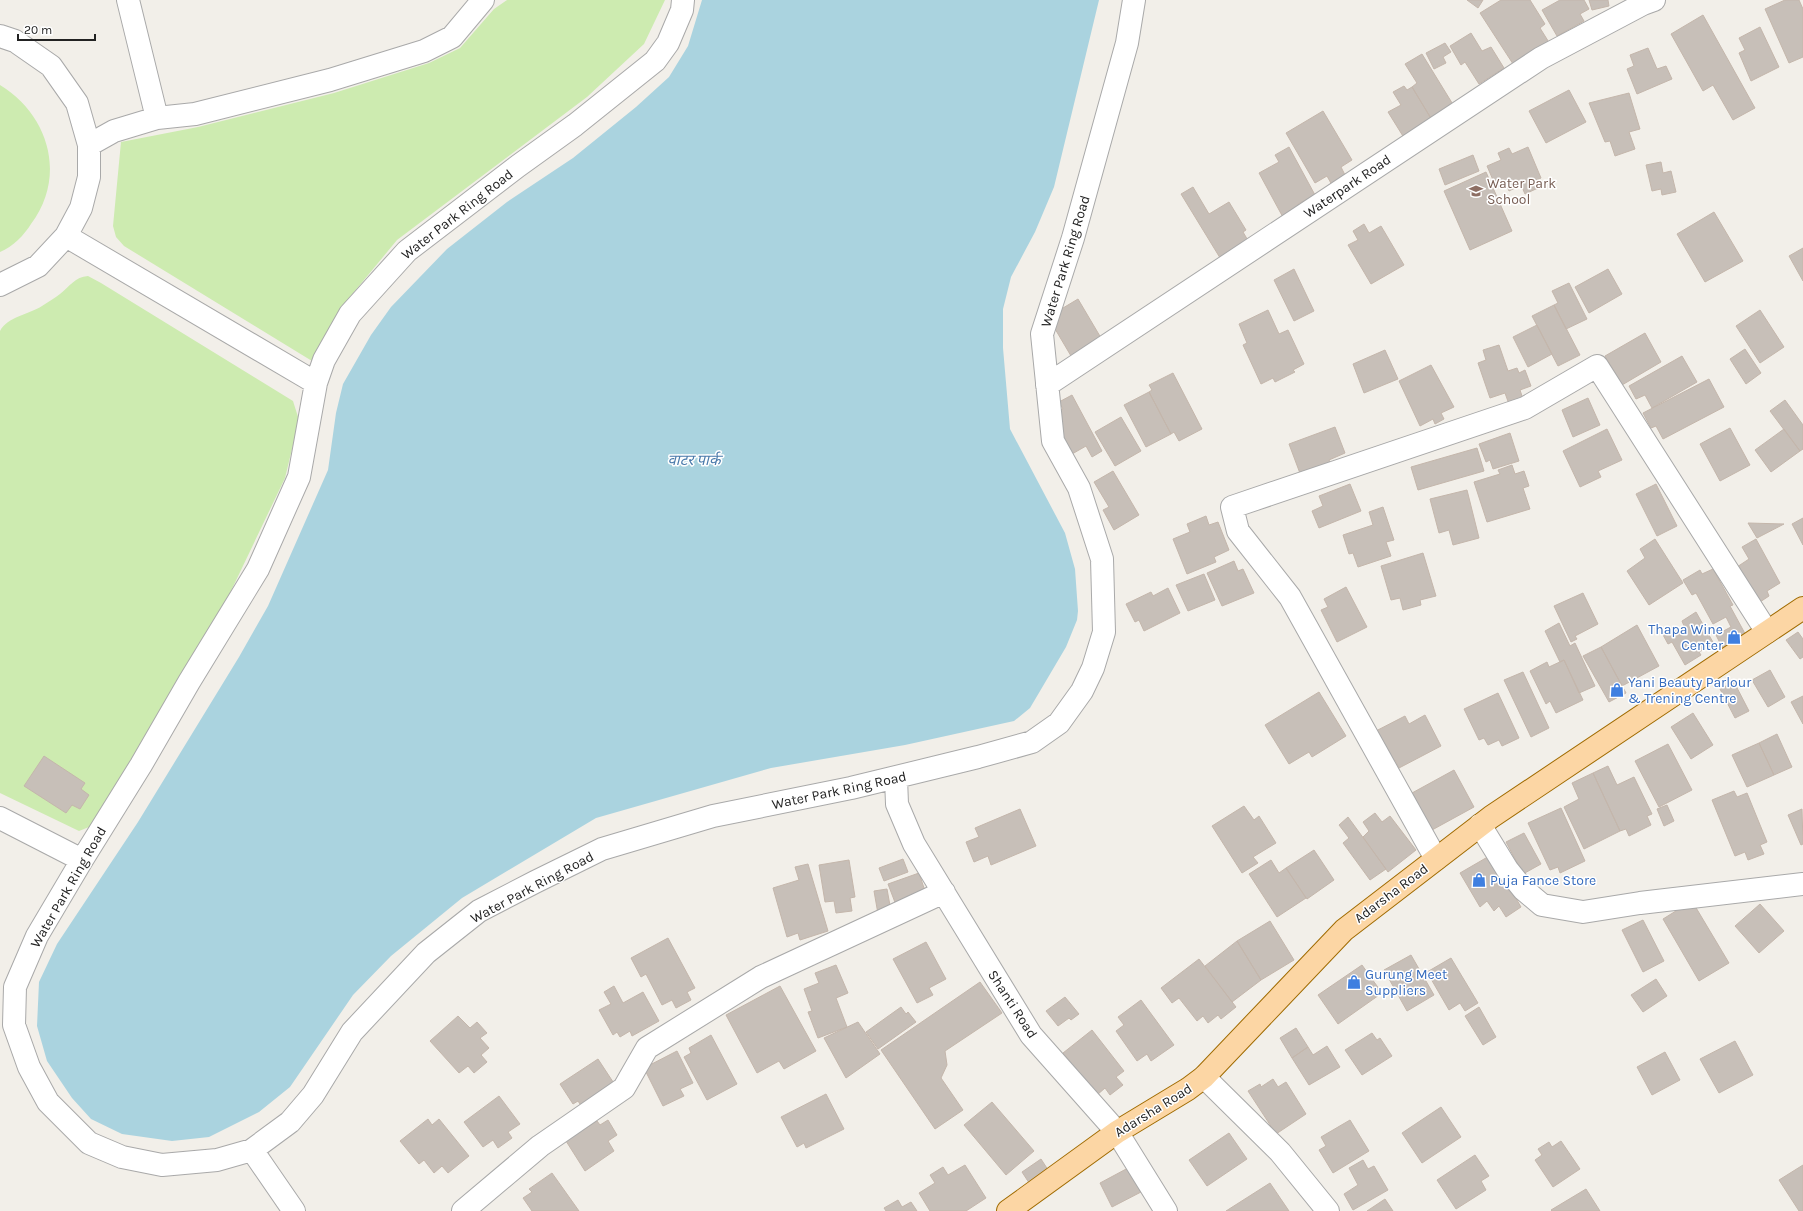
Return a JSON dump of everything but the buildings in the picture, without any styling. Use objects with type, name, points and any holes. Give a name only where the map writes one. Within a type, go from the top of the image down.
[{"type":"main road","name":"Adarsha Road","points":[[1008,1211],[1117,1132],[1188,1089],[1204,1076],[1344,930],[1436,859],[1480,826],[1803,608]]},
{"type":"street","points":[[128,0],[157,118]]},
{"type":"street","points":[[89,145],[114,131],[157,118],[195,114],[330,80],[424,51],[452,37],[483,0]]},
{"type":"street","name":"Water Park Ring Road","points":[[683,0],[682,10],[668,43],[654,61],[575,125],[518,166],[407,251],[350,314],[324,360],[316,383],[299,477],[258,569],[37,936],[15,987],[14,1025],[29,1067],[48,1102],[89,1143],[122,1157],[162,1165],[217,1160],[252,1150],[290,1122],[313,1095],[352,1032],[426,953],[479,911],[602,849],[713,816],[896,778],[1032,742],[1059,723],[1082,691],[1093,668],[1104,632],[1102,559],[1079,488],[1053,441],[1042,334],[1077,223],[1127,43],[1134,0]]},
{"type":"street","name":"Waterpark Road","points":[[1047,385],[1541,58],[1646,1]]},
{"type":"street","points":[[0,36],[15,41],[51,66],[77,102],[89,145],[89,177],[83,202],[66,236],[38,266],[0,285]]},
{"type":"street","points":[[66,236],[316,383]]},
{"type":"street","points":[[1436,859],[1290,597],[1238,530],[1232,507],[1525,408],[1597,366],[1767,632]]},
{"type":"street","name":"Shanti Road","points":[[896,778],[897,804],[914,844],[1031,1035],[1117,1132],[1166,1211]]},
{"type":"street","points":[[0,818],[82,860]]},
{"type":"street","points":[[1480,826],[1507,869],[1523,889],[1542,905],[1583,912],[1640,903],[1803,884]]},
{"type":"street","points":[[463,1211],[540,1146],[624,1088],[647,1048],[761,977],[944,892]]},
{"type":"street","points":[[1204,1076],[1280,1152],[1328,1211]]},
{"type":"street","points":[[252,1150],[294,1211]]},
{"type":"green space","points":[[507,0],[665,0],[644,44],[587,97],[397,240],[345,303],[312,361],[124,246],[116,237],[113,226],[121,142],[198,127],[334,93],[429,63],[460,48],[494,9]]},
{"type":"green space","points":[[0,85],[17,98],[31,113],[41,130],[47,148],[50,167],[48,186],[42,205],[31,224],[14,244],[0,252]]},
{"type":"green space","points":[[88,276],[293,401],[299,420],[285,478],[230,593],[94,825],[79,831],[0,793],[0,331],[8,322],[37,309],[58,296],[76,280]]},
{"type":"water","name":"वाटर पार्क","points":[[702,0],[1099,0],[1054,187],[1035,232],[1011,277],[1003,309],[1003,348],[1010,429],[1065,533],[1075,569],[1078,611],[1077,620],[1066,647],[1030,708],[1014,721],[905,745],[771,768],[596,818],[462,898],[391,956],[353,995],[290,1087],[259,1112],[209,1137],[172,1141],[122,1134],[91,1119],[72,1098],[47,1061],[37,1026],[39,982],[57,944],[138,822],[239,657],[268,606],[328,470],[336,413],[343,384],[371,335],[391,307],[447,249],[507,202],[573,158],[636,107],[669,77],[688,46]]},
{"type":"place","name":"Water Park School","points":[[1476,191]]},
{"type":"place","name":"Thapa Wine Center","points":[[1734,637]]},
{"type":"place","name":"Yani Beauty Parlour & Trening Centre","points":[[1617,690]]},
{"type":"place","name":"Puja Fance Store","points":[[1479,880]]},
{"type":"place","name":"Gurung Meet Suppliers","points":[[1354,982]]}]
